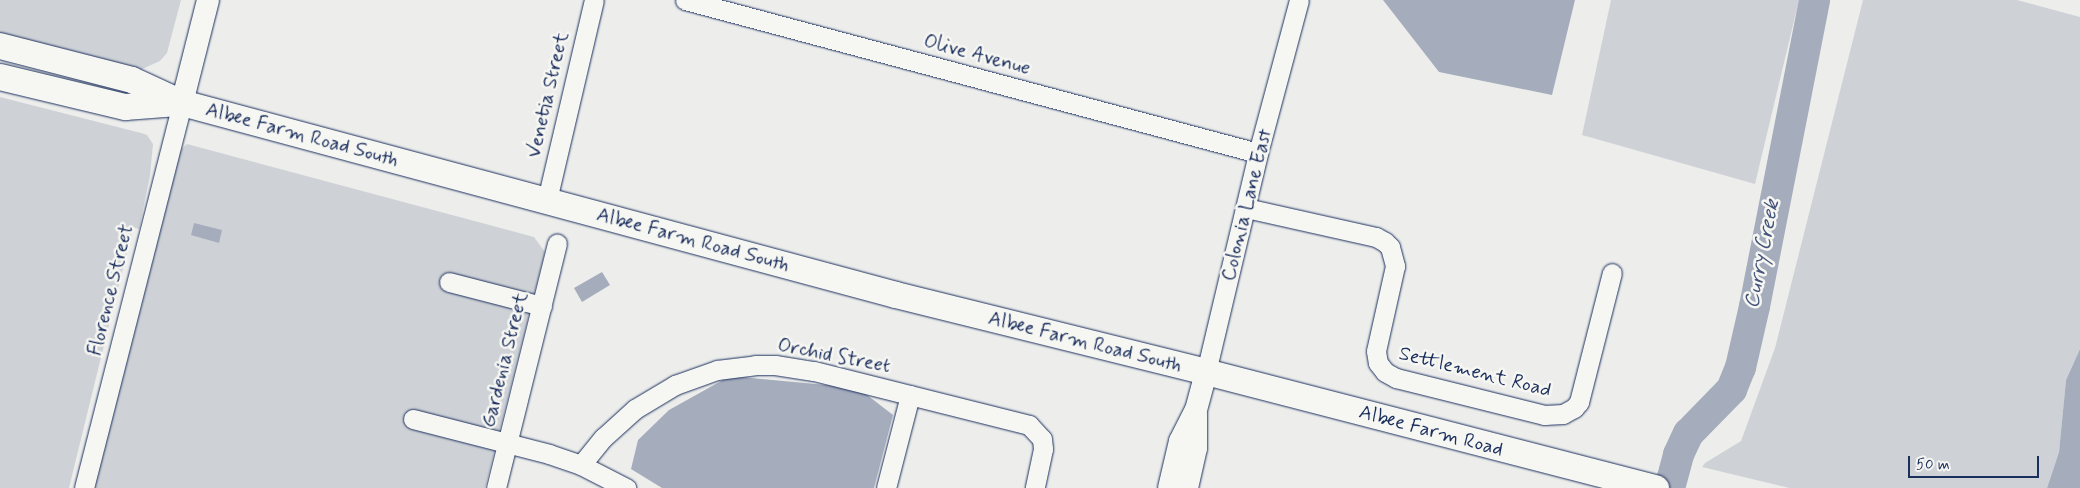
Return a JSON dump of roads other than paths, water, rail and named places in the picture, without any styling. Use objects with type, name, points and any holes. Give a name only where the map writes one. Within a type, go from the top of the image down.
[{"type":"main road","name":"Albee Farm Road South","points":[[0,46],[132,80],[182,103],[896,295],[1206,372]]},
{"type":"main road","name":"Albee Farm Road South","points":[[0,77],[124,107],[182,103]]},
{"type":"main road","name":"Albee Farm Road","points":[[1206,372],[1656,488]]},
{"type":"street","points":[[182,103],[208,0]]},
{"type":"street","name":"Venetia Street","points":[[547,200],[594,0]]},
{"type":"street","name":"Olive Avenue","points":[[685,0],[1258,153]]},
{"type":"street","name":"Colonia Lane East","points":[[1169,488],[1180,441],[1196,410],[1258,153],[1299,0]]},
{"type":"street","name":"Florence Street","points":[[84,488],[182,103]]},
{"type":"street","name":"Settlement Road","points":[[1246,208],[1376,237],[1386,242],[1393,252],[1395,266],[1376,351],[1378,363],[1385,372],[1396,378],[1544,415],[1563,414],[1574,408],[1579,402],[1612,273]]},
{"type":"street","name":"Gardenia Street","points":[[496,488],[557,244]]},
{"type":"street","points":[[449,282],[542,306]]},
{"type":"street","name":"Orchid Street","points":[[581,465],[603,438],[635,409],[675,385],[717,370],[755,365],[797,368],[1029,425],[1042,439],[1042,460],[1035,488]]},
{"type":"street","points":[[886,488],[910,395]]},
{"type":"street","name":"Colonia Lane East","points":[[1187,488],[1196,448],[1196,410]]},
{"type":"street","points":[[413,419],[507,442],[581,465],[626,488]]},
{"type":"water","points":[[1383,0],[1575,0],[1552,95],[1439,72]]},
{"type":"water","points":[[194,223],[222,230],[219,243],[191,235]]},
{"type":"water","points":[[602,272],[610,285],[582,302],[574,288]]},
{"type":"water","points":[[2080,349],[2080,488],[2047,488],[2059,452],[2066,380]]},
{"type":"water","points":[[730,376],[858,388],[893,415],[874,488],[662,488],[631,469],[638,440],[669,410]]},
{"type":"waterway","name":"Curry Creek","points":[[1669,488],[1678,454],[1688,433],[1731,389],[1740,367],[1754,306],[1814,0]]}]
